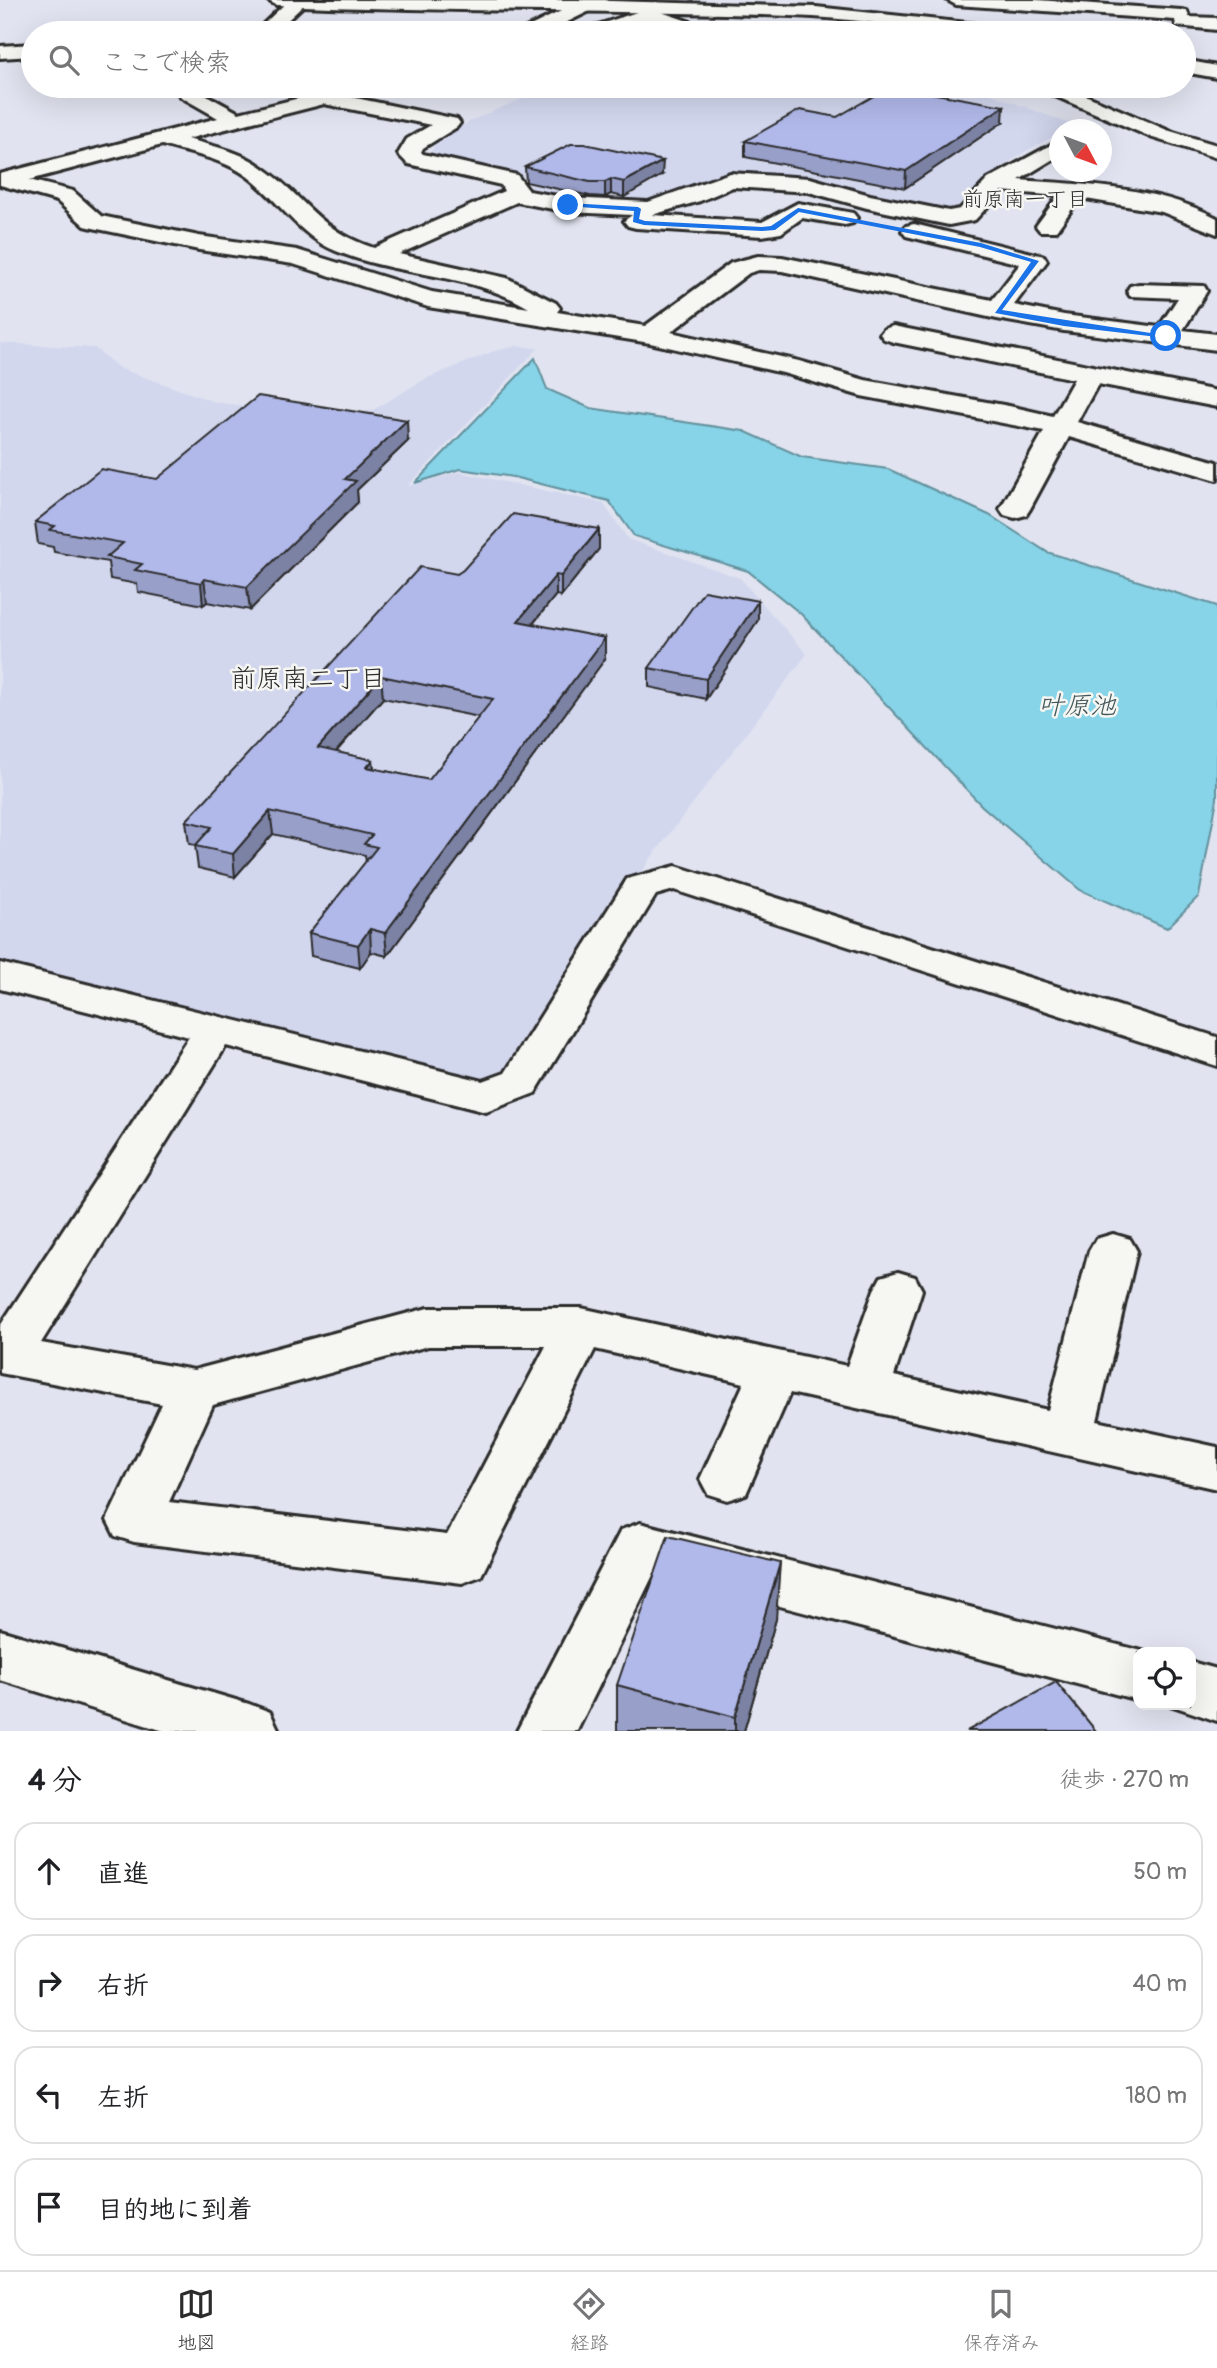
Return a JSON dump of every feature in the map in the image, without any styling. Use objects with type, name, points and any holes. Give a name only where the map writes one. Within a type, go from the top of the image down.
[{"type":"street","points":[[276,0],[421,6],[593,3],[652,10],[750,4],[906,21]]},
{"type":"street","points":[[956,0],[1174,21]]},
{"type":"street","points":[[276,21],[299,1]]},
{"type":"street","points":[[556,21],[593,3]]},
{"type":"street","points":[[625,21],[652,10],[677,21]]},
{"type":"street","points":[[1196,23],[1217,24]]},
{"type":"street","points":[[1196,27],[1217,37]]},
{"type":"street","points":[[1196,68],[1217,72]]},
{"type":"street","points":[[197,98],[238,121]]},
{"type":"street","points":[[2,180],[325,98],[450,123],[415,144],[409,154],[416,159],[509,180],[517,194]]},
{"type":"street","points":[[1078,98],[1160,134],[1217,152]]},
{"type":"street","points":[[1112,122],[1126,117]]},
{"type":"street","points":[[163,139],[254,170],[321,233],[344,246],[484,278],[526,293],[569,322]]},
{"type":"street","points":[[378,255],[517,194],[568,205],[638,209],[659,207],[730,180],[810,185],[867,201],[949,218],[968,215],[996,184],[1049,152]]},
{"type":"street","points":[[2,180],[65,196],[93,221],[199,243],[297,257],[428,299],[650,335],[790,367],[861,388],[1009,414],[1214,463]]},
{"type":"street","points":[[996,184],[1151,202],[1206,220],[1217,227]]},
{"type":"street","points":[[1048,226],[1073,192]]},
{"type":"street","points":[[638,209],[636,220],[644,223],[762,229],[773,228],[798,210],[945,238],[1035,261],[997,311]]},
{"type":"street","points":[[650,335],[740,268],[758,263],[782,264],[1064,323],[1217,342]]},
{"type":"street","points":[[1166,336],[1206,290]]},
{"type":"street","points":[[1139,291],[1206,290]]},
{"type":"street","points":[[893,334],[1217,399]]},
{"type":"street","points":[[1015,509],[1090,374]]},
{"type":"street","points":[[0,976],[486,1097],[520,1083],[640,887],[676,878],[1214,1046]]},
{"type":"street","points":[[215,1030],[4,1354],[194,1390],[428,1327],[581,1327],[1217,1468]]},
{"type":"street","points":[[1068,1435],[1113,1251]]},
{"type":"street","points":[[864,1390],[898,1290]]},
{"type":"street","points":[[194,1390],[134,1520],[462,1560],[581,1327]]},
{"type":"street","points":[[727,1479],[775,1370]]},
{"type":"street","points":[[547,1731],[640,1546],[1133,1674]]},
{"type":"street","points":[[0,1656],[249,1731]]},
{"type":"street","points":[[1196,1689],[1217,1695]]},
{"type":"shaded area","points":[[524,98],[1002,98],[1057,119],[1049,119],[1049,139],[982,180],[960,211],[948,212],[726,176],[656,202],[573,199],[533,193],[526,177],[429,155],[435,144],[470,121]]},
{"type":"shaded area","points":[[0,343],[95,348],[119,368],[215,402],[337,417],[373,410],[425,379],[494,351],[516,346],[538,348],[408,486],[459,472],[603,503],[628,539],[740,578],[807,654],[649,861],[510,1077],[479,1086],[0,963]]},
{"type":"water","name":"叶原池","points":[[535,358],[547,389],[590,408],[744,431],[802,457],[888,469],[989,515],[1047,552],[1217,606],[1217,799],[1199,896],[1167,928],[1080,890],[982,806],[801,614],[748,571],[634,536],[609,501],[513,477],[460,469],[415,483]]},
{"type":"building","points":[[870,98],[959,98],[1004,106],[906,171],[745,141],[800,110],[837,117]]},
{"type":"building","points":[[571,144],[585,144],[663,161],[624,182],[611,179],[605,182],[590,182],[525,167]]},
{"type":"building","points":[[258,396],[407,420],[345,479],[356,481],[247,587],[204,579],[201,583],[135,570],[142,564],[107,557],[123,543],[50,530],[55,526],[35,522],[101,469],[157,479]]},
{"type":"building","points":[[513,514],[599,529],[561,576],[556,575],[518,621],[605,638],[385,933],[370,929],[358,945],[309,933],[377,847],[364,844],[372,835],[270,811],[233,854],[195,846],[212,827],[186,821],[420,567],[457,574]],"holes":[[[381,676],[493,699],[429,780],[367,767],[373,760],[318,748]]]},
{"type":"building","points":[[704,591],[758,601],[706,679],[649,668]]},
{"type":"building","points":[[668,1536],[780,1563],[735,1717],[617,1685]]},
{"type":"building","points":[[1056,1682],[1096,1731],[967,1731]]},
{"type":"district","name":"前原南一丁目","points":[[1025,199]]},
{"type":"district","name":"前原南二丁目","points":[[308,679]]},
{"type":"route","points":[[568,205],[638,209],[636,220],[644,223],[762,229],[773,228],[793,211],[798,210],[897,227],[1035,261],[997,311],[1166,336]]}]
